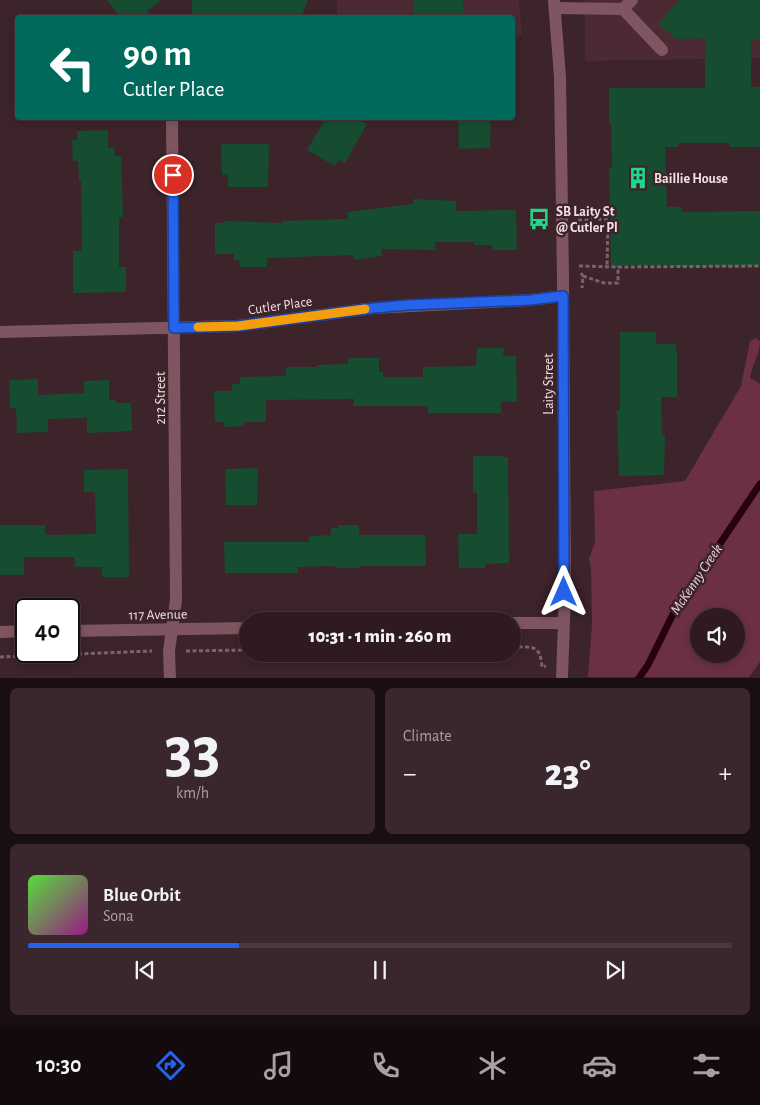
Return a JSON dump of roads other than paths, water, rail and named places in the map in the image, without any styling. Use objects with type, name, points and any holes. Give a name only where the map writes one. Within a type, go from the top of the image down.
[{"type":"street","points":[[555,4],[627,4],[662,50]]},
{"type":"street","name":"Laity Street","points":[[555,4],[560,77],[563,296],[564,623],[562,678]]},
{"type":"street","name":"212 Street","points":[[170,678],[169,651],[176,600],[172,120]]},
{"type":"street","name":"Cutler Place","points":[[0,332],[238,326],[374,308],[530,300],[563,296]]},
{"type":"street","points":[[521,623],[564,623]]},
{"type":"street","name":"117 Avenue","points":[[80,631],[239,628]]},
{"type":"street","points":[[0,632],[15,632]]},
{"type":"waterway","name":"McKenny Creek","points":[[639,678],[648,665],[674,612],[760,484]]},
{"type":"place","name":"Baillie House","points":[[638,178]]},
{"type":"place","name":"SB Laity St @ Cutler Pl","points":[[539,219]]}]
